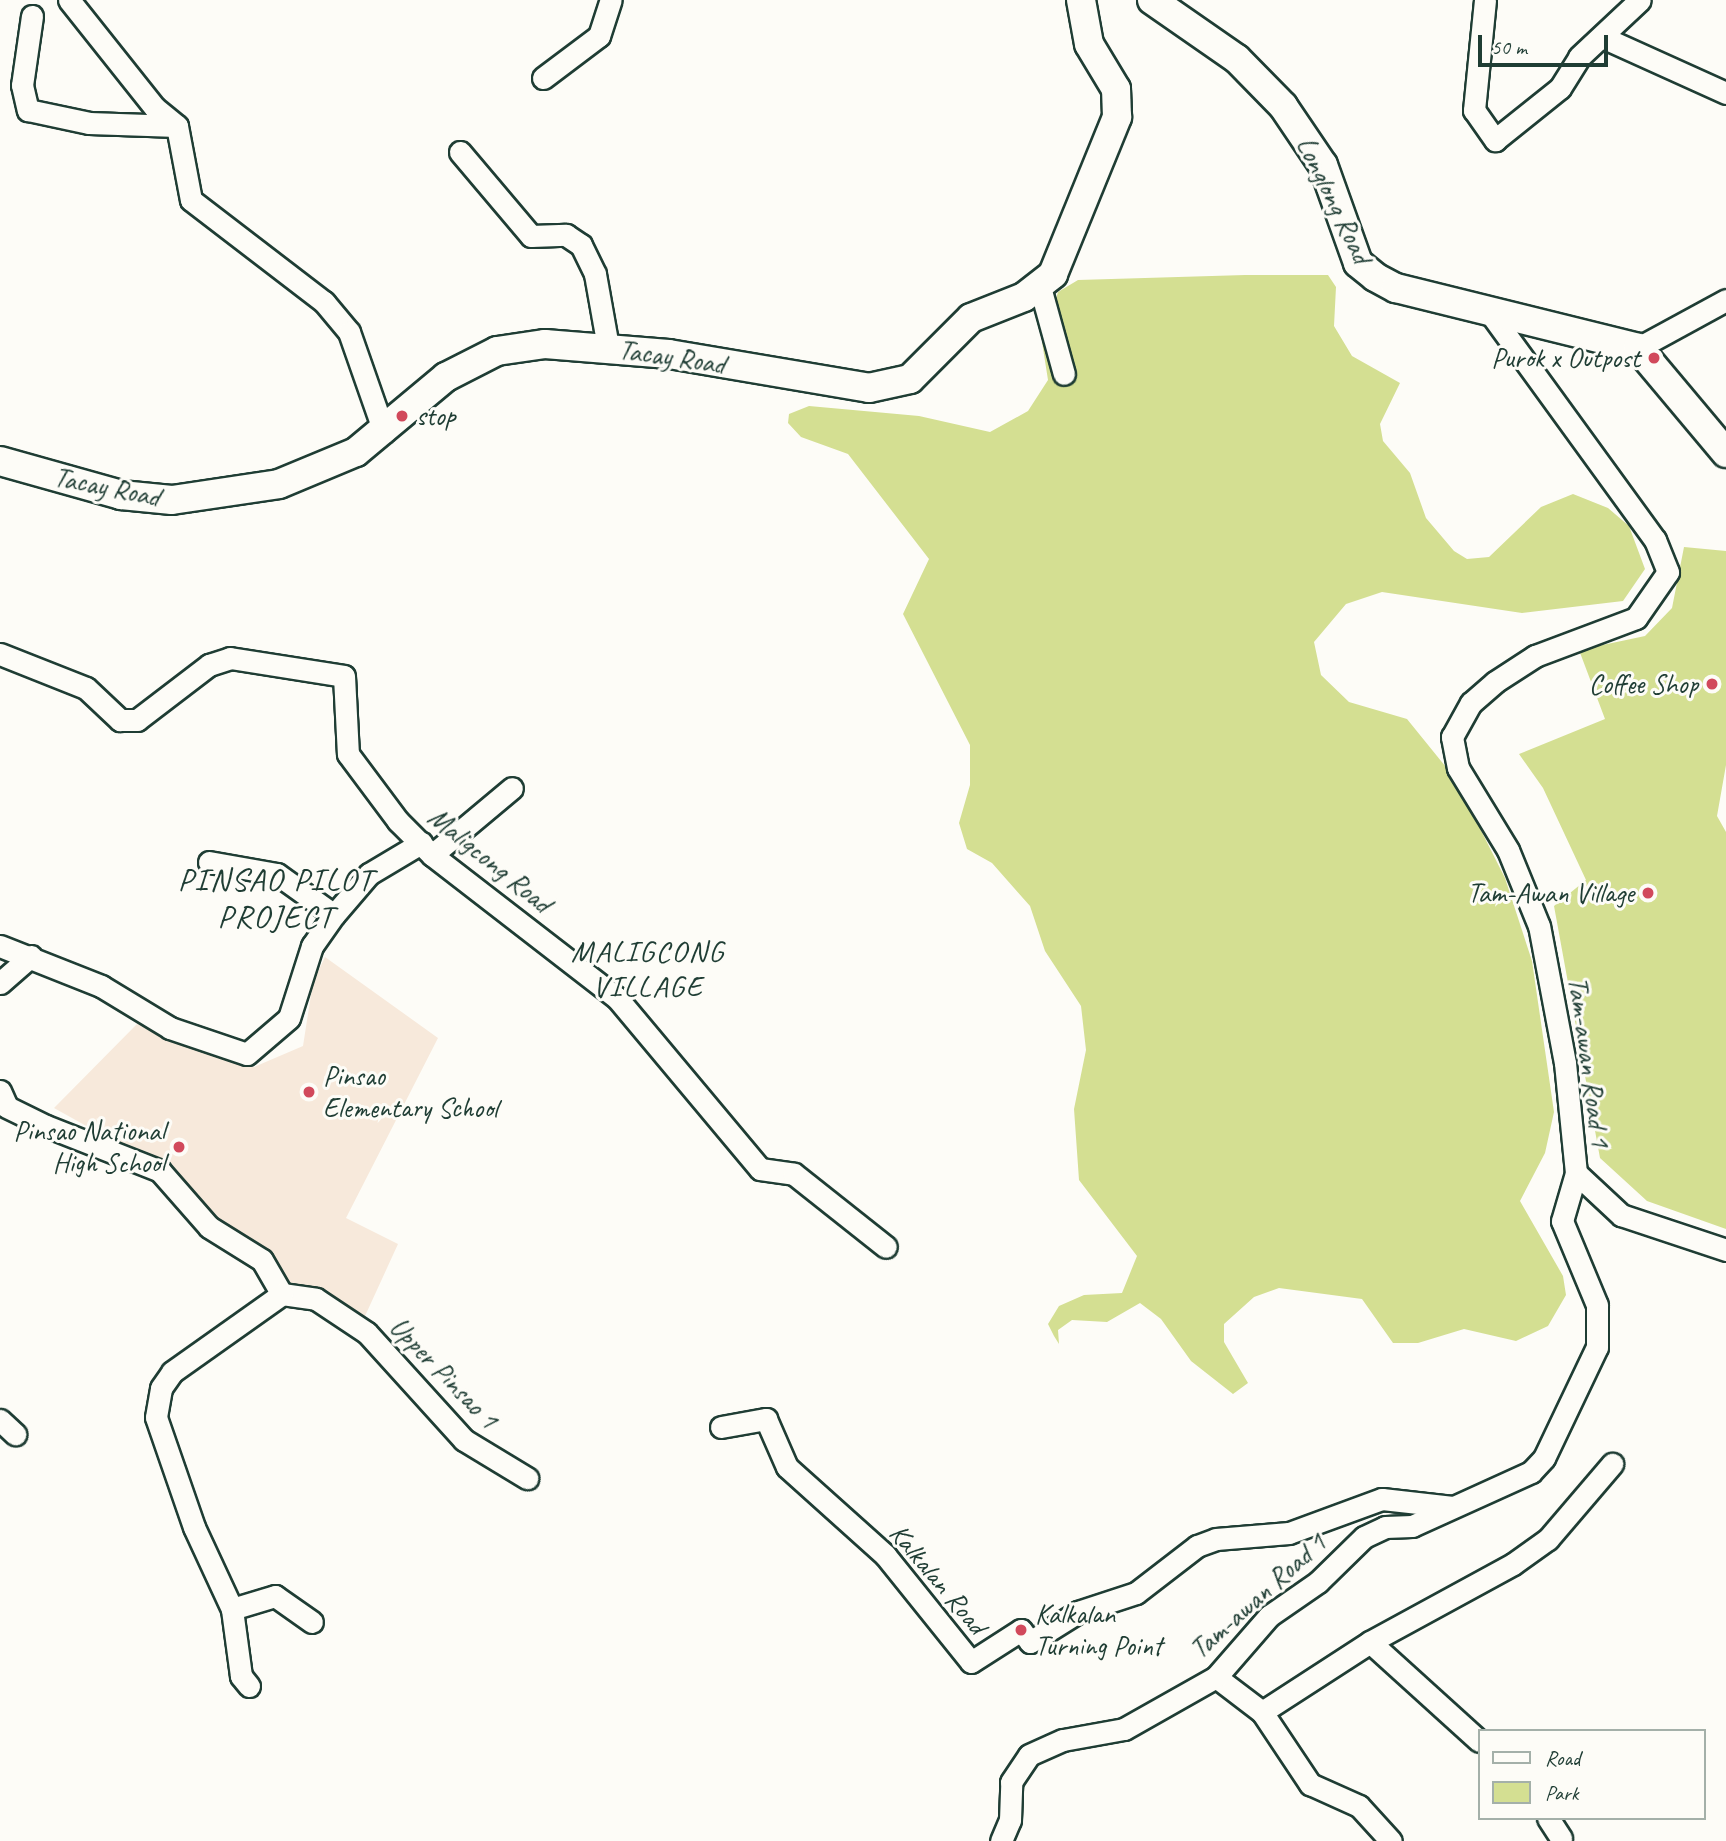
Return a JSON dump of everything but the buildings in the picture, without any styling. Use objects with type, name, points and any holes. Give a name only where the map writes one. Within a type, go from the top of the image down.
[{"type":"main road","points":[[1040,288],[1053,274],[1117,117],[1116,89],[1089,44],[1081,0]]},
{"type":"main road","name":"Longlong Road","points":[[1152,0],[1237,59],[1283,106],[1323,165],[1358,263],[1396,288],[1638,348]]},
{"type":"main road","name":"Tacay Road","points":[[0,461],[121,495],[182,499],[309,475],[384,432],[446,377],[497,351],[545,344],[608,347],[822,382],[891,385],[910,379],[971,318],[1040,288]]},
{"type":"main road","points":[[1638,348],[1726,453]]},
{"type":"street","points":[[69,0],[155,108],[177,126],[191,200],[324,302],[349,332],[384,432]]},
{"type":"street","points":[[543,78],[599,36],[611,0]]},
{"type":"street","points":[[1485,0],[1474,110],[1494,140],[1559,88],[1579,57],[1640,0]]},
{"type":"street","points":[[32,16],[22,85],[28,110],[89,123],[177,126]]},
{"type":"street","points":[[1602,37],[1726,93]]},
{"type":"street","points":[[460,152],[531,236],[566,235],[581,245],[595,274],[608,347]]},
{"type":"street","points":[[1040,288],[1064,374]]},
{"type":"street","points":[[1638,348],[1726,300]]},
{"type":"street","name":"Tam-awan Road 1","points":[[1001,1841],[1011,1782],[1029,1755],[1063,1740],[1124,1729],[1216,1676],[1269,1616],[1318,1582],[1364,1537],[1453,1507],[1531,1472],[1544,1458],[1597,1348],[1597,1305],[1562,1221],[1576,1173],[1565,1063],[1539,926],[1508,850],[1458,768],[1452,737],[1471,703],[1495,682],[1535,656],[1636,618],[1668,572],[1655,540],[1490,313]]},
{"type":"street","name":"Maligcong Road","points":[[0,654],[86,688],[120,720],[137,720],[209,665],[230,658],[334,671],[349,687],[348,754],[356,772],[427,849],[617,998],[760,1169],[794,1174],[886,1247]]},
{"type":"street","points":[[0,946],[31,956],[101,986],[170,1028],[247,1054],[289,1017],[312,946],[369,874],[427,849],[513,788]]},
{"type":"street","points":[[209,862],[278,874],[334,915]]},
{"type":"street","points":[[0,983],[31,956]]},
{"type":"street","points":[[0,1091],[7,1107],[160,1171],[209,1227],[262,1260],[282,1294],[187,1358],[161,1388],[156,1417],[164,1450],[232,1609],[241,1676],[249,1686]]},
{"type":"street","points":[[1576,1173],[1621,1215],[1726,1250]]},
{"type":"street","name":"Upper Pinsao 1","points":[[282,1294],[316,1300],[368,1333],[464,1440],[527,1478]]},
{"type":"street","name":"Kalkalan Road","points":[[721,1427],[766,1419],[788,1467],[885,1555],[971,1662],[1021,1630],[1030,1642],[1078,1612],[1136,1593],[1197,1546],[1216,1539],[1289,1532],[1382,1499],[1453,1507]]},
{"type":"street","points":[[1262,1712],[1370,1642],[1548,1539],[1612,1464]]},
{"type":"street","points":[[232,1609],[275,1596],[312,1622]]},
{"type":"street","points":[[1370,1642],[1478,1740]]},
{"type":"street","points":[[1216,1676],[1262,1712],[1310,1784],[1359,1806],[1391,1841]]},
{"type":"street","points":[[1549,1820],[1561,1838]]},
{"type":"shaded area","points":[[325,957],[438,1038],[346,1218],[398,1244],[360,1327],[284,1292],[274,1272],[178,1177],[54,1108],[137,1024],[254,1067],[303,1046],[313,982]]},
{"type":"green space","points":[[1328,275],[1336,287],[1334,326],[1352,356],[1400,383],[1380,424],[1383,441],[1410,473],[1426,518],[1454,551],[1467,559],[1489,557],[1541,507],[1573,494],[1608,508],[1629,526],[1645,569],[1623,601],[1522,613],[1382,592],[1346,604],[1314,642],[1321,675],[1349,702],[1407,719],[1454,777],[1505,878],[1532,961],[1554,1112],[1545,1153],[1520,1201],[1563,1276],[1566,1295],[1548,1326],[1516,1341],[1464,1329],[1418,1343],[1393,1343],[1362,1299],[1279,1288],[1254,1297],[1224,1324],[1224,1342],[1248,1383],[1233,1394],[1191,1361],[1161,1319],[1140,1303],[1107,1322],[1072,1320],[1058,1330],[1059,1344],[1048,1324],[1059,1306],[1084,1295],[1122,1293],[1137,1256],[1079,1180],[1074,1109],[1086,1050],[1081,1006],[1045,951],[1030,906],[992,863],[967,849],[959,823],[970,785],[970,745],[903,614],[929,559],[848,454],[801,437],[788,423],[789,414],[809,406],[919,416],[990,432],[1028,411],[1048,380],[1042,342],[1058,292],[1078,280]]},
{"type":"green space","name":"Tam-Awan Village","points":[[1684,547],[1726,551],[1726,765],[1717,816],[1726,832],[1726,1229],[1647,1201],[1600,1158],[1554,906],[1586,880],[1543,788],[1519,754],[1605,719],[1579,650],[1645,636],[1672,608]]},
{"type":"place","name":"Purok x Outpost","points":[[1654,358]]},
{"type":"place","name":"stop","points":[[402,416]]},
{"type":"place","name":"Coffee Shop","points":[[1712,684]]},
{"type":"place","name":"Tam-Awan Village","points":[[1648,893]]},
{"type":"place","name":"Pinsao Elementary School","points":[[309,1092]]},
{"type":"place","name":"Pinsao National High School","points":[[179,1147]]},
{"type":"place","name":"Kalkalan Turning Point","points":[[1021,1630]]},
{"type":"district","name":"PINSAO PILOT PROJECT","points":[[276,900]]},
{"type":"district","name":"MALIGCONG VILLAGE","points":[[648,968]]}]
